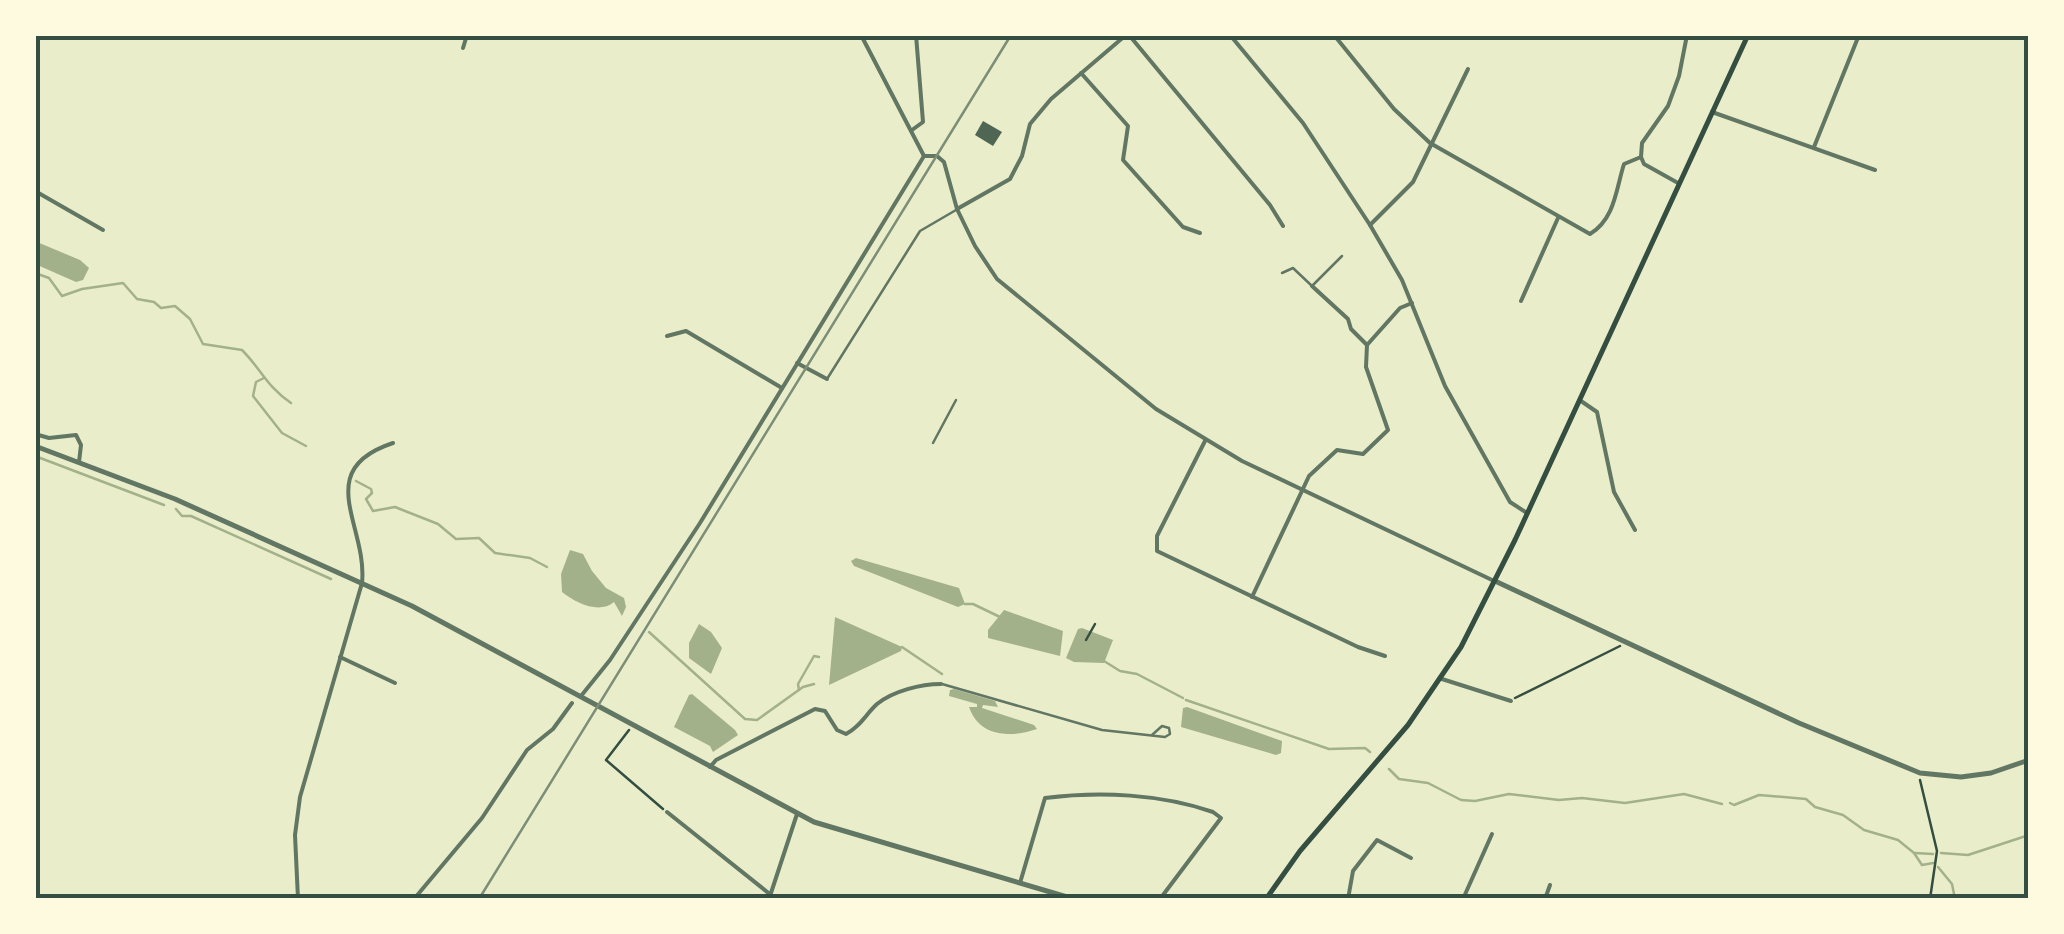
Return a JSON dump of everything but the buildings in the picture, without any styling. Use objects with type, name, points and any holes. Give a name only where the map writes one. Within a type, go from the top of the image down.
[{"type":"main road","points":[[1266,899],[1442,679],[1527,514],[1748,35]]},
{"type":"street","points":[[463,48],[467,35]]},
{"type":"street","points":[[861,35],[924,156]]},
{"type":"street","points":[[911,131],[922,122],[916,35]]},
{"type":"street","points":[[957,210],[1010,179],[1022,156],[1030,124],[1051,98],[1127,35],[1270,205],[1283,226]]},
{"type":"street","points":[[1230,35],[1303,124],[1370,225],[1412,303],[1459,412],[1510,502],[1527,514]]},
{"type":"street","points":[[1334,35],[1394,108],[1430,143],[1590,234],[1612,206],[1624,164],[1641,157]]},
{"type":"street","points":[[1679,183],[1644,164],[1641,157],[1642,142],[1668,106],[1687,35]]},
{"type":"street","points":[[1814,148],[1859,35]]},
{"type":"street","points":[[1370,225],[1414,182],[1468,70]]},
{"type":"street","points":[[1081,73],[1128,126],[1123,160],[1183,227],[1200,232]]},
{"type":"street","points":[[1712,112],[1875,170]]},
{"type":"street","points":[[924,156],[937,156],[944,162],[957,210],[986,264],[1006,287],[1156,409],[1204,441],[1626,643],[1799,723],[1920,773],[1961,777],[2010,768],[2029,760]]},
{"type":"street","points":[[581,696],[638,619],[924,156]]},
{"type":"street","points":[[35,191],[103,230]]},
{"type":"street","points":[[1521,300],[1559,217]]},
{"type":"street","points":[[1312,286],[1348,320],[1367,346]]},
{"type":"street","points":[[1252,597],[1308,476],[1336,450],[1363,454],[1388,430],[1366,367],[1367,346],[1400,308],[1412,303]]},
{"type":"street","points":[[667,336],[686,330],[782,388]]},
{"type":"street","points":[[797,363],[827,379]]},
{"type":"street","points":[[1578,400],[1597,412],[1614,492],[1635,530]]},
{"type":"street","points":[[35,434],[49,438],[76,436],[81,444],[79,462]]},
{"type":"street","points":[[1204,441],[1155,547],[1162,554],[1358,648],[1385,656]]},
{"type":"street","points":[[298,899],[295,835],[300,797],[362,584],[362,560],[348,499],[350,473],[359,460],[394,443]]},
{"type":"street","points":[[35,446],[175,499],[362,584],[457,630],[797,814],[839,831],[1074,899]]},
{"type":"street","points":[[340,657],[395,682]]},
{"type":"street","points":[[1442,679],[1511,701]]},
{"type":"street","points":[[710,767],[716,760],[815,710],[825,711],[837,730],[846,734],[859,727],[874,706],[887,698],[928,684],[941,684]]},
{"type":"street","points":[[414,899],[482,818],[527,750],[554,729],[572,703]]},
{"type":"street","points":[[1020,884],[1045,798],[1083,794],[1134,797],[1213,812],[1221,818],[1160,899]]},
{"type":"street","points":[[667,812],[770,897],[797,814]]},
{"type":"street","points":[[1463,899],[1492,834]]},
{"type":"street","points":[[1348,899],[1354,872],[1376,840],[1411,858]]},
{"type":"street","points":[[1545,899],[1550,885]]},
{"type":"lane","points":[[827,379],[920,231],[957,210]]},
{"type":"lane","points":[[1282,273],[1293,268],[1312,286],[1342,256]]},
{"type":"lane","points":[[933,443],[956,400]]},
{"type":"lane","points":[[941,684],[1102,730],[1152,736]]},
{"type":"path","points":[[1086,640],[1095,624]]},
{"type":"path","points":[[1511,701],[1626,643]]},
{"type":"path","points":[[632,725],[606,760],[667,812]]},
{"type":"path","points":[[1920,773],[1937,852],[1930,899]]},
{"type":"shaded area","points":[[37,242],[80,260],[89,268],[83,280],[76,282],[35,264]]},
{"type":"shaded area","points":[[570,550],[583,554],[606,588],[624,598],[622,616],[614,602],[602,607],[588,606],[562,592],[561,574]]},
{"type":"shaded area","points":[[856,558],[959,588],[965,604],[958,607],[854,566],[851,561]]},
{"type":"shaded area","points":[[1004,610],[1063,631],[1060,656],[988,638],[988,630]]},
{"type":"shaded area","points":[[835,617],[902,647],[901,651],[829,685]]},
{"type":"shaded area","points":[[699,624],[711,632],[722,648],[711,674],[689,658],[689,643]]},
{"type":"shaded area","points":[[1078,629],[1113,640],[1104,663],[1066,658]]},
{"type":"shaded area","points":[[954,689],[995,701],[998,707],[982,708],[1037,729],[1017,734],[988,730],[969,707],[977,704],[949,696]]},
{"type":"shaded area","points":[[692,694],[738,735],[713,752],[710,746],[674,727]]},
{"type":"shaded area","points":[[1183,708],[1282,741],[1281,753],[1276,755],[1181,727]]},
{"type":"waterway","points":[[35,273],[49,278],[62,296],[123,283],[137,299],[154,302],[161,308],[175,306],[190,319],[203,344],[242,350],[291,403]]},
{"type":"waterway","points":[[264,378],[256,382],[253,396],[282,433],[306,446]]},
{"type":"waterway","points":[[35,456],[164,505]]},
{"type":"waterway","points":[[356,481],[371,489],[366,499],[373,511],[395,507],[438,524],[456,539],[479,538],[495,553],[530,558],[547,567]]},
{"type":"waterway","points":[[176,509],[182,516],[191,516],[331,579]]},
{"type":"waterway","points":[[965,604],[1000,617]]},
{"type":"waterway","points":[[649,632],[745,719],[757,720],[803,687],[814,684]]},
{"type":"waterway","points":[[902,647],[942,674]]},
{"type":"waterway","points":[[799,690],[798,684],[814,656],[819,657]]},
{"type":"waterway","points":[[1104,661],[1183,698]]},
{"type":"waterway","points":[[1186,700],[1329,749],[1365,748],[1370,752]]},
{"type":"waterway","points":[[1389,769],[1399,779],[1428,783],[1461,800],[1509,794],[1625,803],[1684,794],[1722,804]]},
{"type":"waterway","points":[[1730,803],[1759,795],[1806,799],[1815,807],[1843,815],[1864,830],[1898,840],[1922,865],[1933,863]]},
{"type":"waterway","points":[[1941,853],[1968,855],[2029,835]]},
{"type":"waterway","points":[[1915,853],[1933,854]]},
{"type":"waterway","points":[[1938,867],[1952,884],[1955,899]]},
{"type":"railway","points":[[479,899],[1011,35]]}]
